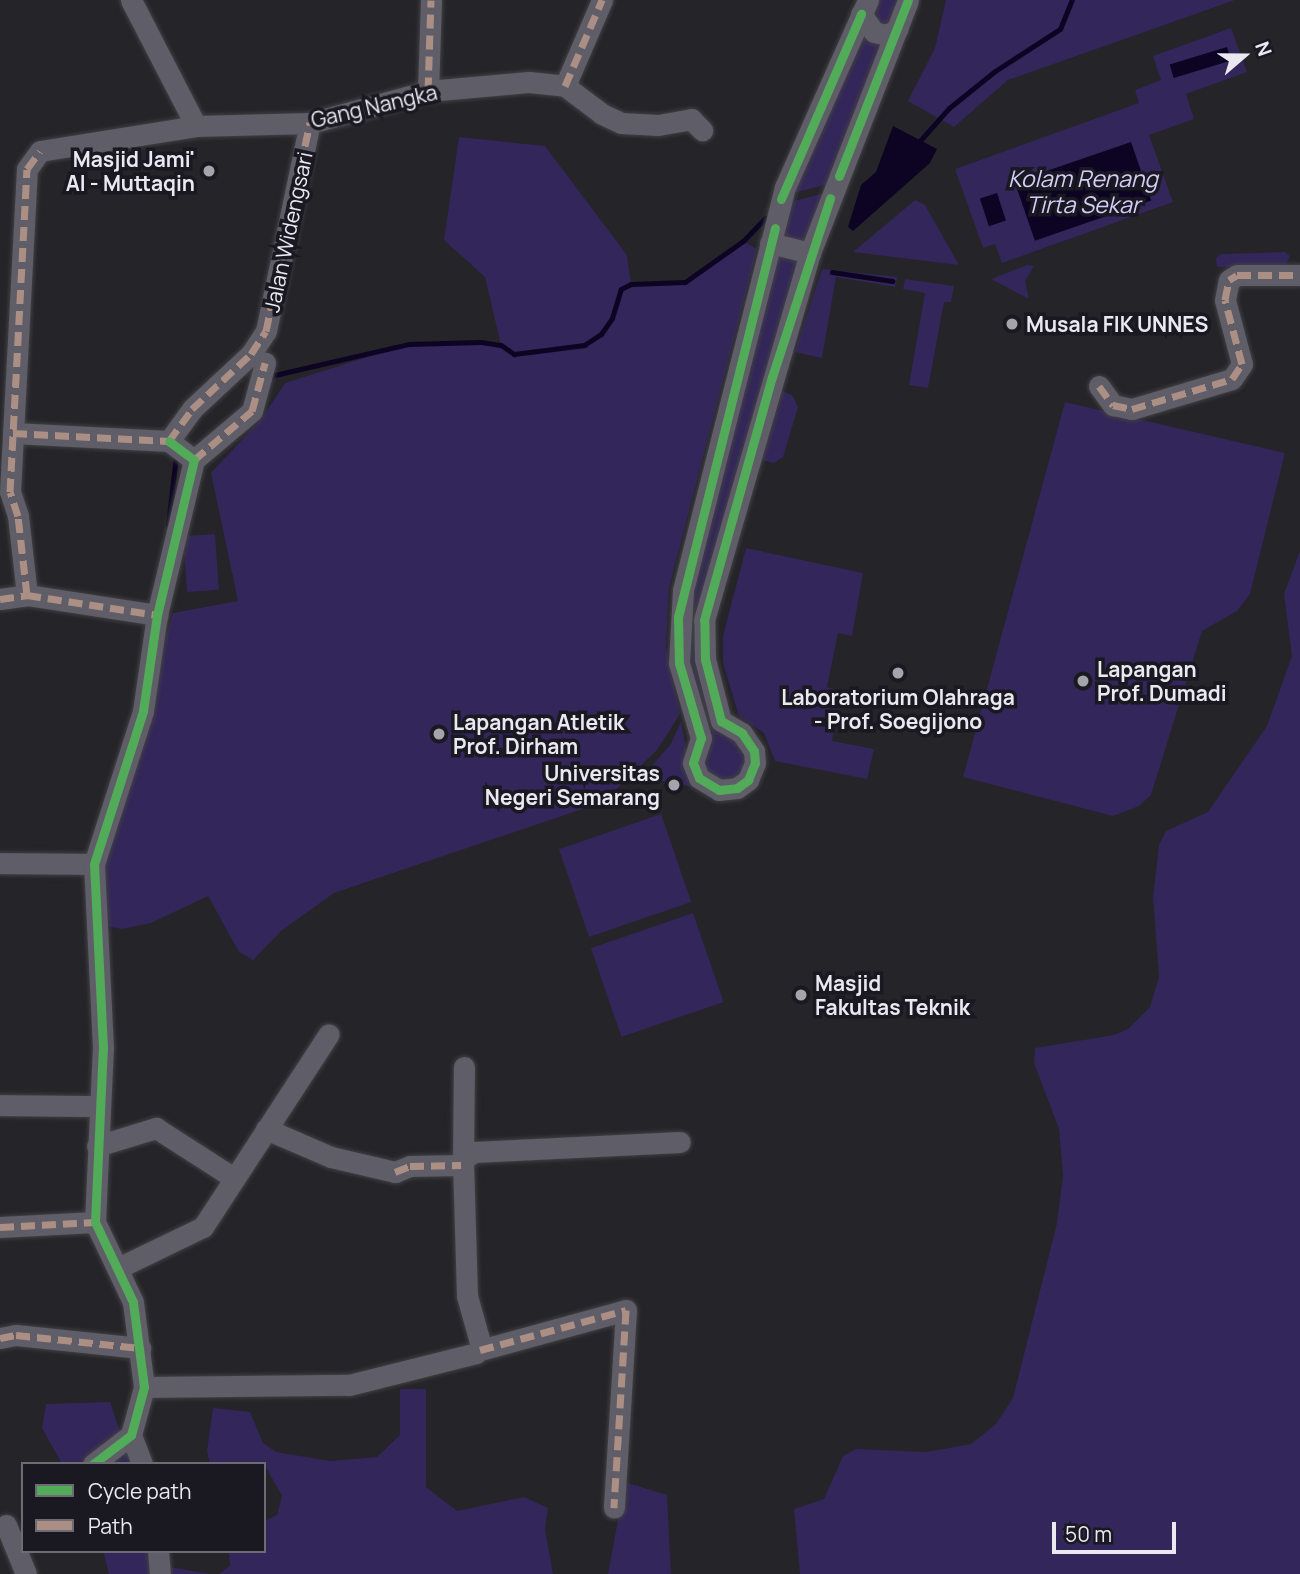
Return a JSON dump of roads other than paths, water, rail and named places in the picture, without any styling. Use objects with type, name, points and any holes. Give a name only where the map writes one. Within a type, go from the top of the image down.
[{"type":"street","points":[[131,0],[195,126]]},
{"type":"street","points":[[428,91],[431,0]]},
{"type":"street","points":[[602,0],[565,86],[602,114],[621,122],[658,125],[691,119],[702,130]]},
{"type":"street","points":[[726,727],[705,659],[705,620],[810,253],[908,0]]},
{"type":"street","points":[[864,7],[874,32],[886,35],[898,29]]},
{"type":"street","points":[[701,738],[726,727],[742,733],[754,751],[751,774],[737,788],[719,790],[699,778],[693,758],[701,738],[679,663],[678,617],[781,199],[864,7]]},
{"type":"street","name":"Gang Nangka","points":[[13,433],[27,169],[40,151],[195,126],[310,123],[428,91],[499,83],[565,86]]},
{"type":"street","name":"Jalan Widengsari","points":[[169,441],[179,424],[221,382],[256,371],[310,123]]},
{"type":"street","points":[[773,235],[810,253]]},
{"type":"street","points":[[1099,386],[1113,405],[1132,410],[1232,379],[1242,364],[1225,300],[1229,280],[1237,275],[1300,275]]},
{"type":"street","points":[[141,1462],[131,1436],[144,1387],[133,1302],[95,1222],[103,1048],[94,864],[143,711],[157,615],[194,460],[251,411],[256,371]]},
{"type":"street","points":[[27,595],[18,516],[5,492],[13,433],[169,441],[194,460]]},
{"type":"street","points":[[0,599],[27,595],[157,615]]},
{"type":"street","points":[[0,863],[94,864]]},
{"type":"street","points":[[118,1268],[203,1227],[328,1034]]},
{"type":"street","points":[[464,1067],[462,1162],[467,1296],[480,1350]]},
{"type":"street","points":[[0,1105],[100,1106]]},
{"type":"street","points":[[97,1146],[156,1128],[234,1178]]},
{"type":"street","points":[[266,1129],[331,1157],[395,1172],[410,1166],[462,1162],[474,1152],[680,1142]]},
{"type":"street","points":[[0,1227],[95,1222]]},
{"type":"street","points":[[144,1387],[349,1385],[626,1310],[614,1508]]},
{"type":"street","points":[[0,1338],[16,1335],[140,1348]]},
{"type":"street","points":[[96,1462],[131,1436]]},
{"type":"street","points":[[9,1522],[26,1574]]},
{"type":"street","points":[[158,1553],[160,1574]]},
{"type":"water","points":[[1227,47],[1231,60],[1174,78],[1170,65]]},
{"type":"water","points":[[893,126],[937,149],[930,163],[853,231],[848,227],[861,185],[876,172]]},
{"type":"water","name":"Kolam Renang Tirta Sekar","points":[[1131,142],[1151,201],[1035,241],[1015,182]]},
{"type":"water","points":[[997,193],[1006,221],[989,226],[980,199]]},
{"type":"waterway","points":[[917,144],[949,108],[995,71],[1060,29],[1072,0]]},
{"type":"waterway","points":[[266,377],[409,344],[481,342],[501,345],[514,354],[584,345],[601,334],[612,318],[621,289],[631,284],[685,282],[743,241],[765,218]]},
{"type":"waterway","points":[[832,272],[892,281]]},
{"type":"waterway","points":[[168,525],[176,456]]},
{"type":"place","name":"Masjid Jami' Al - Muttaqin","points":[[209,171]]},
{"type":"place","name":"Musala FIK UNNES","points":[[1012,324]]},
{"type":"place","name":"Laboratorium Olahraga - Prof. Soegijono","points":[[898,673]]},
{"type":"place","name":"Lapangan Prof. Dumadi","points":[[1083,681]]},
{"type":"place","name":"Lapangan Atletik Prof. Dirham","points":[[439,734]]},
{"type":"place","name":"Universitas Negeri Semarang","points":[[674,785]]},
{"type":"place","name":"Masjid Fakultas Teknik","points":[[801,995]]}]
